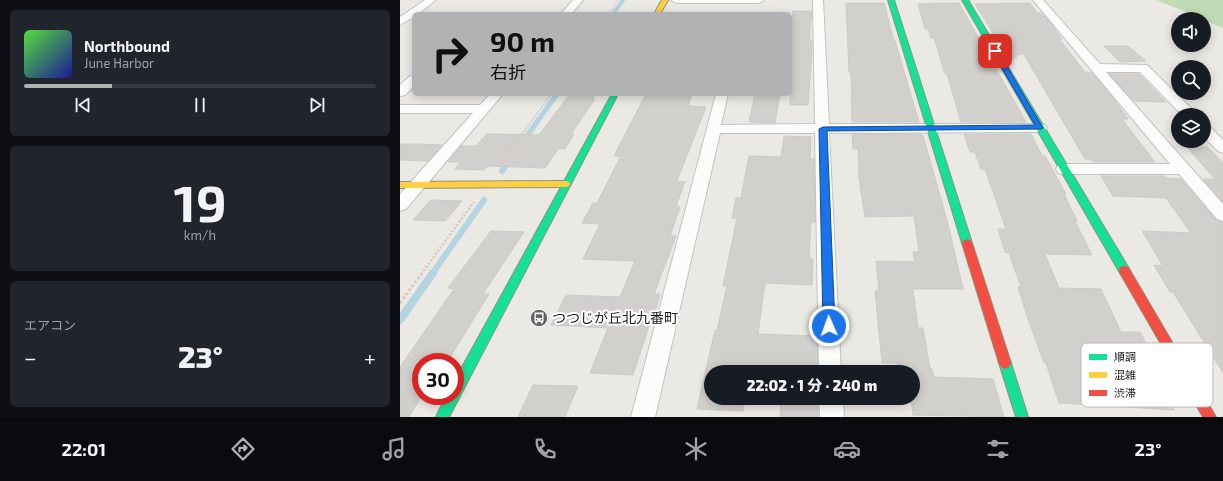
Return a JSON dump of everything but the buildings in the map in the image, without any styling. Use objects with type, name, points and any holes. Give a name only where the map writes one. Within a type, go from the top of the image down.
[{"type":"street","points":[[414,12],[431,0]]},
{"type":"street","points":[[568,12],[578,0]]},
{"type":"street","points":[[659,12],[665,0]]},
{"type":"street","points":[[676,0],[743,2],[759,0]]},
{"type":"street","points":[[818,0],[830,365]]},
{"type":"street","points":[[891,0],[1022,417]]},
{"type":"street","points":[[966,0],[1166,343]]},
{"type":"street","points":[[1038,0],[1223,215]]},
{"type":"street","points":[[400,22],[412,13]]},
{"type":"street","points":[[1097,68],[1143,68],[1183,108]]},
{"type":"street","points":[[400,92],[412,81]]},
{"type":"street","points":[[400,205],[495,96]]},
{"type":"street","points":[[464,375],[614,96]]},
{"type":"street","points":[[643,417],[721,96]]},
{"type":"street","points":[[400,109],[484,109]]},
{"type":"street","points":[[713,129],[1040,128]]},
{"type":"street","points":[[1211,136],[1223,148]]},
{"type":"street","points":[[1064,169],[1184,169]]},
{"type":"street","points":[[400,185],[567,184]]},
{"type":"street","points":[[442,417],[448,405]]},
{"type":"street","points":[[831,405],[832,417]]},
{"type":"street","points":[[1204,407],[1210,417]]},
{"type":"path","points":[[609,12],[618,0]]},
{"type":"green space","points":[[1156,0],[1223,0],[1223,28],[1211,23],[1211,12],[1186,12]]},
{"type":"waterway","points":[[614,12],[623,0]]},
{"type":"waterway","points":[[524,140],[556,96]]},
{"type":"waterway","points":[[502,171],[509,161]]},
{"type":"waterway","points":[[432,274],[484,200]]},
{"type":"waterway","points":[[400,320],[433,273]]},
{"type":"traffic: fast","points":[[891,0],[967,243]]},
{"type":"traffic: fast","points":[[965,0],[1124,270]]},
{"type":"traffic: fast","points":[[464,375],[614,96]]},
{"type":"traffic: fast","points":[[1005,363],[1022,417]]},
{"type":"traffic: fast","points":[[442,417],[448,405]]},
{"type":"traffic: slow","points":[[658,12],[665,0]]},
{"type":"traffic: slow","points":[[400,185],[567,184]]},
{"type":"traffic: jam","points":[[967,243],[1005,363]]},
{"type":"traffic: jam","points":[[1124,270],[1167,343]]},
{"type":"traffic: jam","points":[[1204,407],[1210,417]]},
{"type":"place","name":"つつじが丘北九番町","points":[[539,318]]},
{"type":"route","points":[[829,326],[823,129],[1040,128],[995,51]]}]
